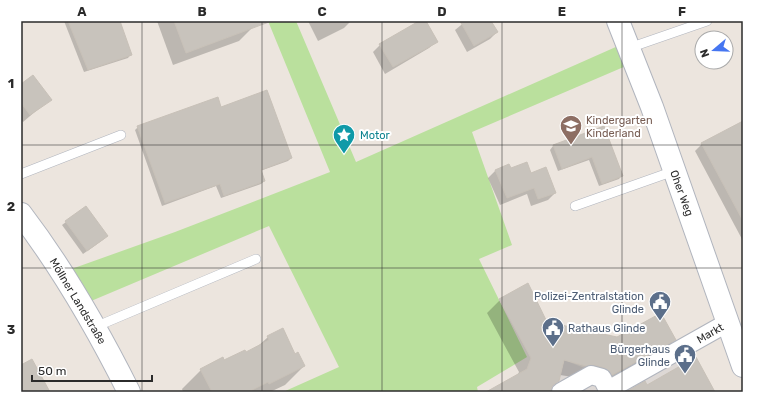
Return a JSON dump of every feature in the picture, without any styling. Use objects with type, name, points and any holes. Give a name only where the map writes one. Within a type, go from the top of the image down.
[{"type":"street","name":"Oher Weg","points":[[618,21],[674,171],[743,366]]},
{"type":"street","name":"Möllner Landstraße","points":[[21,214],[67,281],[95,327],[129,392]]},
{"type":"street","name":"Markt","points":[[561,392],[590,375],[602,378],[609,391],[727,323]]},
{"type":"lane","points":[[629,48],[707,21]]},
{"type":"lane","points":[[21,174],[121,135]]},
{"type":"lane","points":[[575,206],[674,171]]},
{"type":"lane","points":[[95,327],[256,259]]},
{"type":"green space","points":[[268,21],[296,21],[356,162],[618,46],[626,66],[472,132],[512,245],[479,259],[527,357],[477,387],[478,392],[283,392],[339,367],[269,226],[84,304],[63,272],[175,232],[330,172]]},
{"type":"shaded area","points":[[676,340],[687,362],[634,392],[552,392],[557,390],[564,360],[613,379],[637,367],[634,362]]},
{"type":"building","points":[[68,21],[120,21],[132,55],[88,70]]},
{"type":"building","points":[[174,21],[269,21],[269,22],[186,53]]},
{"type":"building","points":[[419,21],[426,21],[438,42],[393,67],[379,44]]},
{"type":"building","points":[[460,21],[491,21],[498,32],[474,46]]},
{"type":"building","points":[[33,75],[52,100],[30,115],[21,103],[21,84]]},
{"type":"building","points":[[267,90],[292,158],[261,170],[265,181],[224,196],[220,184],[165,203],[137,126],[218,97],[221,107]]},
{"type":"building","points":[[743,121],[743,221],[701,143]]},
{"type":"building","points":[[604,126],[623,176],[602,184],[592,157],[562,169],[553,145]]},
{"type":"building","points":[[527,162],[531,173],[546,167],[556,193],[538,199],[534,188],[507,198],[495,170],[509,164],[511,168]]},
{"type":"building","points":[[86,206],[108,236],[87,251],[65,221]]},
{"type":"building","points":[[528,283],[547,322],[617,337],[661,313],[676,340],[612,375],[605,368],[594,365],[586,366],[564,360],[559,381],[552,386],[551,392],[486,392],[527,369],[531,358],[499,299]]},
{"type":"building","points":[[283,328],[295,354],[298,352],[305,366],[269,384],[268,382],[248,392],[212,392],[200,369],[223,357],[224,360],[245,350],[246,352],[269,340],[267,336]]},
{"type":"building","name":"Bürgerhaus Glinde","points":[[696,357],[715,392],[626,392],[645,381],[647,385]]},
{"type":"building","points":[[32,359],[50,392],[21,392],[21,365]]},
{"type":"place","name":"Kindergarten Kinderland","points":[[571,146]]},
{"type":"place","name":"Motor","points":[[344,154]]},
{"type":"place","name":"Polizei-Zentralstation Glinde","points":[[660,322]]},
{"type":"place","name":"Rathaus Glinde","points":[[553,348]]},
{"type":"place","name":"Bürgerhaus Glinde","points":[[685,374]]}]
